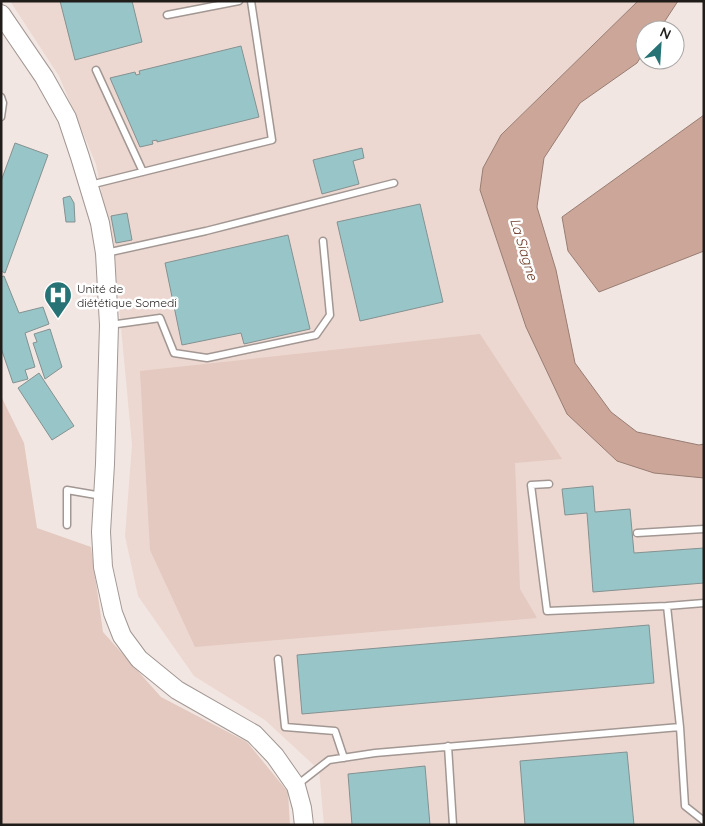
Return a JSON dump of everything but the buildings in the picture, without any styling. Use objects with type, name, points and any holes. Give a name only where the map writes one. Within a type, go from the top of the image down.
[{"type":"main road","points":[[1,14],[44,77],[67,118],[100,223],[105,253],[108,325],[101,532],[102,567],[113,613],[122,636],[139,659],[177,690],[254,734],[275,756],[296,786],[304,825]]},
{"type":"lane","points":[[167,15],[239,1]]},
{"type":"lane","points":[[89,186],[272,140],[250,1]]},
{"type":"lane","points":[[96,70],[143,172]]},
{"type":"lane","points":[[1,96],[3,103],[1,118]]},
{"type":"lane","points":[[105,253],[206,231],[394,183]]},
{"type":"lane","points":[[108,325],[160,318],[174,353],[206,358],[316,335],[330,315],[323,241]]},
{"type":"lane","points":[[548,484],[531,485],[548,611],[704,603]]},
{"type":"lane","points":[[67,525],[67,490],[103,497]]},
{"type":"lane","points":[[638,533],[704,529]]},
{"type":"lane","points":[[668,606],[680,726],[685,806],[704,821]]},
{"type":"lane","points":[[278,659],[285,727],[335,731],[344,758]]},
{"type":"lane","points":[[296,786],[329,760],[375,752],[680,726]]},
{"type":"lane","points":[[448,746],[453,825]]},
{"type":"shaded area","points":[[10,1],[638,1],[501,135],[567,414],[704,475],[704,825],[324,825],[319,770],[265,720],[194,676],[138,596],[125,536],[132,445],[115,263],[96,164],[59,76]]},
{"type":"shaded area","points":[[480,334],[562,459],[515,463],[520,589],[537,618],[195,647],[150,550],[140,371]]},
{"type":"shaded area","points":[[1,396],[24,443],[37,528],[91,547],[103,632],[161,697],[247,742],[288,792],[290,825],[1,825]]},
{"type":"water","name":"La Siagne","points":[[638,1],[678,1],[666,20],[635,20],[635,64],[580,103],[544,158],[537,207],[556,270],[575,363],[611,412],[637,432],[699,445],[704,444],[704,478],[654,473],[617,461],[567,414],[526,327],[480,190],[483,168],[501,135]]},
{"type":"water","points":[[704,115],[704,251],[599,292],[568,251],[562,217]]},
{"type":"place","name":"Unité de diététique Somedi","points":[[58,319]]}]
